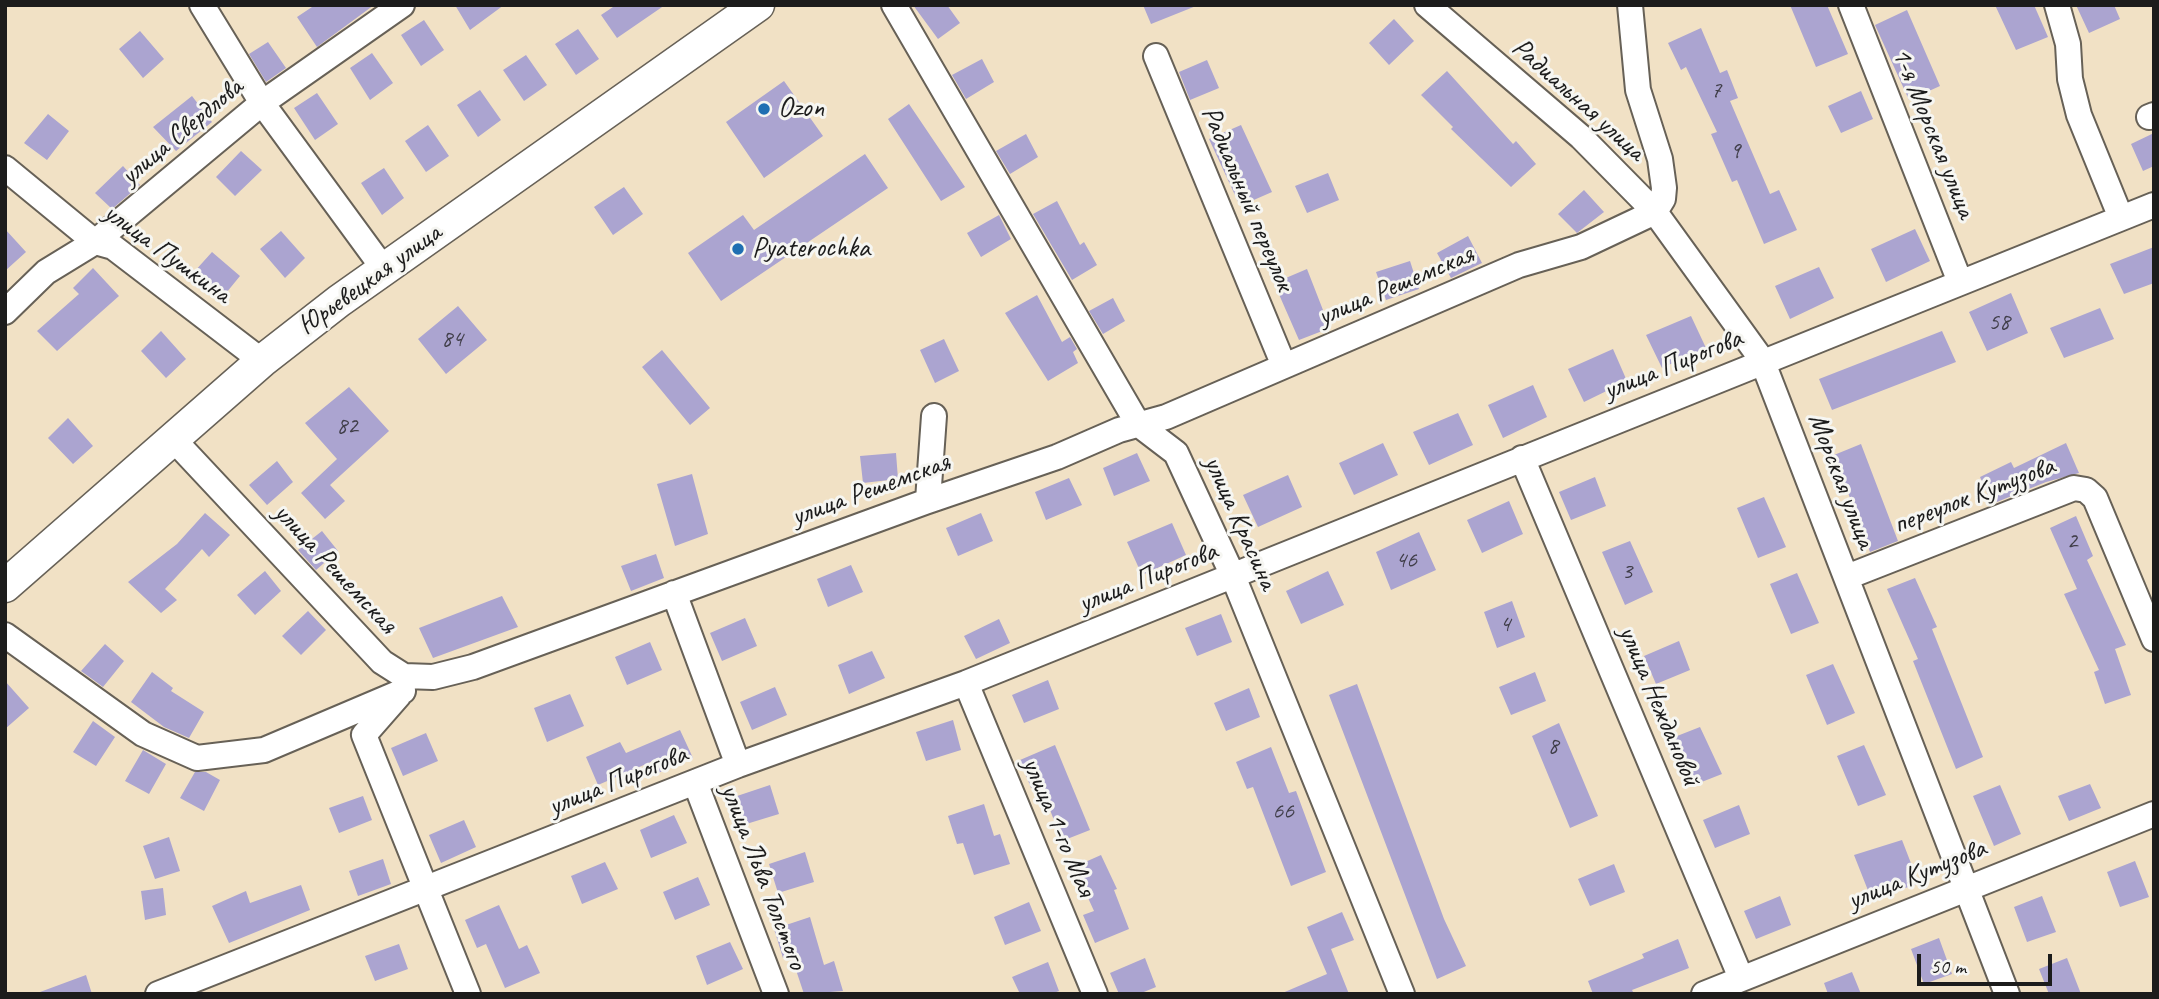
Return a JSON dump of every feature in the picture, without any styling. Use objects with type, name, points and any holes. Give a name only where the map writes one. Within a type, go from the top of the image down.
[{"type":"main road","name":"Юрьевецкая улица","points":[[5,586],[262,361],[383,268],[758,5]]},
{"type":"street","points":[[202,5],[262,103],[383,268]]},
{"type":"street","name":"улица Свердлова","points":[[5,312],[46,272],[95,242],[262,103],[402,5]]},
{"type":"street","name":"улица Красина","points":[[894,5],[1138,424],[1176,453],[1233,576],[1402,994]]},
{"type":"street","name":"Радиальная улица","points":[[1427,5],[1581,138],[1656,212]]},
{"type":"street","points":[[1630,5],[1638,90],[1660,159],[1664,188],[1663,200],[1656,212]]},
{"type":"street","name":"1-я Морская улица","points":[[1850,5],[1960,282]]},
{"type":"street","points":[[2057,5],[2068,44],[2070,79],[2079,115],[2121,218]]},
{"type":"street","name":"Радиальный переулок","points":[[1156,56],[1284,366]]},
{"type":"street","name":"улица Пушкина","points":[[5,168],[95,242],[113,247],[262,361]]},
{"type":"street","name":"улица Пирогова","points":[[158,994],[738,765],[966,683],[1762,360],[2154,205]]},
{"type":"street","name":"улица Решемская","points":[[174,440],[382,662],[404,676],[429,677],[473,667],[928,500],[1057,457],[1138,424],[1166,417],[1519,265],[1581,247],[1656,212]]},
{"type":"street","name":"Морская улица","points":[[1656,212],[1762,360],[2007,994]]},
{"type":"street","points":[[928,500],[933,416]]},
{"type":"street","name":"улица Неждановой","points":[[1522,458],[1741,978]]},
{"type":"street","name":"переулок Кутузова","points":[[1847,577],[2074,488],[2086,490],[2095,498],[2154,639]]},
{"type":"street","points":[[674,593],[738,765]]},
{"type":"street","points":[[5,635],[143,734],[197,758],[264,750],[403,691],[429,677]]},
{"type":"street","name":"улица 1-го Мая","points":[[966,683],[1095,994]]},
{"type":"street","points":[[403,691],[364,735],[468,994]]},
{"type":"street","name":"улица Льва Толстого","points":[[695,782],[776,994]]},
{"type":"street","name":"улица Кутузова","points":[[1704,994],[1966,886],[2154,814]]},
{"type":"building","points":[[315,5],[374,5],[317,47],[297,17]]},
{"type":"building","points":[[455,5],[504,5],[470,30]]},
{"type":"building","points":[[616,5],[665,5],[617,38],[601,15]]},
{"type":"building","points":[[913,5],[947,5],[960,23],[938,39]]},
{"type":"building","points":[[1143,5],[1196,5],[1196,6],[1151,24]]},
{"type":"building","points":[[1790,5],[1827,5],[1848,54],[1816,67]]},
{"type":"building","points":[[1995,5],[2034,5],[2048,37],[2016,50]]},
{"type":"building","points":[[2076,5],[2114,5],[2120,19],[2089,33]]},
{"type":"building","points":[[1907,10],[1940,86],[1909,100],[1875,25]]},
{"type":"building","points":[[1394,19],[1414,41],[1389,65],[1369,43]]},
{"type":"building","points":[[424,20],[444,50],[421,66],[401,35]]},
{"type":"building","points":[[1701,28],[1720,73],[1727,70],[1738,98],[1730,101],[1770,194],[1779,190],[1797,230],[1764,244],[1737,180],[1732,182],[1711,134],[1717,132],[1686,67],[1681,70],[1668,43]]},
{"type":"building","points":[[578,29],[599,59],[576,75],[555,44]]},
{"type":"building","points":[[140,31],[164,59],[143,78],[119,49]]},
{"type":"building","points":[[268,42],[286,68],[266,82],[249,54]]},
{"type":"building","points":[[372,53],[393,83],[370,100],[350,68]]},
{"type":"building","points":[[526,55],[547,85],[524,101],[503,70]]},
{"type":"building","points":[[982,59],[994,82],[966,99],[952,75]]},
{"type":"building","points":[[1207,60],[1219,88],[1190,100],[1179,72]]},
{"type":"building","points":[[1447,71],[1513,144],[1516,141],[1536,164],[1511,187],[1451,129],[1453,127],[1421,95]]},
{"type":"building","points":[[784,81],[823,136],[764,178],[726,122]]},
{"type":"building","points":[[480,90],[501,120],[478,137],[457,105]]},
{"type":"building","points":[[1861,91],[1873,119],[1841,133],[1828,106]]},
{"type":"building","points":[[317,93],[338,124],[315,140],[294,108]]},
{"type":"building","points":[[192,96],[212,122],[176,151],[153,127]]},
{"type":"building","points":[[909,104],[965,187],[941,201],[888,119]]},
{"type":"building","points":[[48,114],[69,131],[47,160],[24,143]]},
{"type":"building","points":[[428,125],[449,156],[426,172],[405,141]]},
{"type":"building","points":[[1241,125],[1272,192],[1240,206],[1209,139]]},
{"type":"building","points":[[2154,133],[2154,166],[2143,171],[2131,144]]},
{"type":"building","points":[[1026,134],[1038,157],[1010,174],[996,151]]},
{"type":"building","points":[[241,151],[262,170],[235,196],[216,177]]},
{"type":"building","points":[[865,154],[888,188],[721,301],[688,253],[743,215],[754,230]]},
{"type":"building","points":[[123,166],[140,185],[112,209],[95,193]]},
{"type":"building","points":[[384,168],[404,198],[382,215],[361,183]]},
{"type":"building","points":[[1328,173],[1339,200],[1307,213],[1295,186]]},
{"type":"building","points":[[624,187],[643,214],[613,235],[594,207]]},
{"type":"building","points":[[1584,190],[1604,212],[1577,233],[1558,214]]},
{"type":"building","points":[[1057,201],[1080,245],[1084,242],[1097,265],[1072,280],[1033,214]]},
{"type":"building","points":[[999,215],[1011,239],[981,257],[967,233]]},
{"type":"building","points":[[5,229],[26,252],[5,271]]},
{"type":"building","points":[[1915,229],[1930,261],[1886,282],[1871,249]]},
{"type":"building","points":[[281,231],[305,258],[285,278],[260,249]]},
{"type":"building","points":[[1468,236],[1482,263],[1451,278],[1437,253]]},
{"type":"building","points":[[2154,247],[2154,283],[2124,294],[2110,264]]},
{"type":"building","points":[[212,252],[240,276],[222,298],[194,272]]},
{"type":"building","points":[[1410,261],[1419,289],[1386,300],[1376,272]]},
{"type":"building","points":[[1819,267],[1834,298],[1790,319],[1775,286]]},
{"type":"building","points":[[93,268],[119,296],[57,351],[37,331],[79,294],[73,288]]},
{"type":"building","points":[[1307,269],[1330,328],[1299,340],[1274,283]]},
{"type":"building","points":[[2011,293],[2028,333],[1987,351],[1969,312]]},
{"type":"building","points":[[1037,295],[1062,342],[1070,337],[1077,349],[1073,352],[1078,363],[1048,381],[1005,313]]},
{"type":"building","points":[[1113,298],[1125,321],[1103,334],[1089,311]]},
{"type":"building","points":[[458,306],[487,340],[446,374],[418,339]]},
{"type":"building","points":[[2100,308],[2114,339],[2064,358],[2050,328]]},
{"type":"building","points":[[1691,316],[1706,348],[1662,368],[1646,335]]},
{"type":"building","points":[[161,331],[186,359],[166,378],[141,351]]},
{"type":"building","points":[[1942,331],[1956,362],[1832,410],[1819,379]]},
{"type":"building","points":[[944,339],[959,371],[935,383],[920,350]]},
{"type":"building","points":[[1613,349],[1627,381],[1584,402],[1568,369]]},
{"type":"building","points":[[662,350],[710,408],[690,425],[642,367]]},
{"type":"building","points":[[1533,385],[1547,417],[1503,438],[1488,405]]},
{"type":"building","points":[[349,387],[389,431],[330,485],[345,501],[325,519],[301,493],[337,459],[305,423]]},
{"type":"building","points":[[1458,413],[1473,445],[1429,465],[1413,432]]},
{"type":"building","points":[[68,418],[93,446],[73,464],[48,438]]},
{"type":"building","points":[[1383,443],[1398,475],[1354,495],[1339,463]]},
{"type":"building","points":[[2066,443],[2079,473],[2046,482],[1992,504],[1980,477],[2011,462],[2014,468]]},
{"type":"building","points":[[1861,444],[1898,541],[1870,552],[1834,455]]},
{"type":"building","points":[[896,453],[898,479],[863,483],[860,456]]},
{"type":"building","points":[[1137,453],[1150,481],[1114,496],[1103,468]]},
{"type":"building","points":[[277,461],[293,482],[267,505],[249,485]]},
{"type":"building","points":[[692,474],[708,534],[675,546],[657,484]]},
{"type":"building","points":[[1288,475],[1302,507],[1258,527],[1243,495]]},
{"type":"building","points":[[1595,477],[1606,506],[1571,520],[1559,492]]},
{"type":"building","points":[[1069,478],[1082,505],[1046,520],[1035,492]]},
{"type":"building","points":[[1764,497],[1786,547],[1758,558],[1737,508]]},
{"type":"building","points":[[1509,501],[1523,534],[1482,553],[1467,520]]},
{"type":"building","points":[[205,513],[230,535],[209,557],[202,549],[165,589],[177,600],[161,613],[128,582],[177,544]]},
{"type":"building","points":[[981,513],[993,541],[958,556],[946,528]]},
{"type":"building","points":[[2076,516],[2093,556],[2087,560],[2126,645],[2115,649],[2131,695],[2105,704],[2094,672],[2099,670],[2064,594],[2077,589],[2050,528]]},
{"type":"building","points":[[1172,523],[1186,555],[1142,575],[1127,542]]},
{"type":"building","points":[[322,531],[338,551],[316,570],[298,550]]},
{"type":"building","points":[[1419,532],[1436,570],[1391,590],[1376,552]]},
{"type":"building","points":[[1630,541],[1653,592],[1625,605],[1602,552]]},
{"type":"building","points":[[656,554],[664,578],[631,591],[621,566]]},
{"type":"building","points":[[851,565],[863,592],[828,607],[817,579]]},
{"type":"building","points":[[265,571],[281,591],[255,615],[237,595]]},
{"type":"building","points":[[1328,571],[1344,605],[1301,624],[1286,591]]},
{"type":"building","points":[[1797,573],[1819,623],[1791,634],[1770,584]]},
{"type":"building","points":[[1915,578],[1937,627],[1932,629],[1983,757],[1956,769],[1913,661],[1918,659],[1887,589]]},
{"type":"building","points":[[502,596],[518,627],[433,658],[419,628]]},
{"type":"building","points":[[1512,601],[1525,637],[1497,648],[1484,612]]},
{"type":"building","points":[[308,611],[326,630],[301,655],[282,636]]},
{"type":"building","points":[[1221,614],[1232,642],[1197,656],[1185,628]]},
{"type":"building","points":[[745,618],[757,646],[722,661],[710,633]]},
{"type":"building","points":[[999,619],[1010,643],[976,659],[964,636]]},
{"type":"building","points":[[1679,641],[1690,670],[1656,684],[1644,656]]},
{"type":"building","points":[[650,642],[662,670],[627,685],[615,657]]},
{"type":"building","points":[[105,644],[124,661],[103,687],[81,671]]},
{"type":"building","points":[[872,651],[885,678],[849,694],[838,665]]},
{"type":"building","points":[[1833,664],[1855,713],[1827,725],[1806,675]]},
{"type":"building","points":[[152,672],[173,688],[171,691],[204,712],[189,738],[164,727],[131,702]]},
{"type":"building","points":[[1535,672],[1546,701],[1511,715],[1499,687]]},
{"type":"building","points":[[1048,680],[1059,709],[1024,723],[1012,695]]},
{"type":"building","points":[[5,681],[29,708],[5,729]]},
{"type":"building","points":[[1357,684],[1444,919],[1466,966],[1437,979],[1329,695]]},
{"type":"building","points":[[775,687],[787,715],[752,730],[740,702]]},
{"type":"building","points":[[1249,688],[1260,717],[1226,731],[1214,703]]},
{"type":"building","points":[[570,694],[584,726],[547,742],[534,708]]},
{"type":"building","points":[[953,720],[961,750],[926,761],[916,732]]},
{"type":"building","points":[[93,721],[115,737],[96,766],[73,752]]},
{"type":"building","points":[[1559,723],[1598,816],[1570,828],[1532,736]]},
{"type":"building","points":[[1700,727],[1722,774],[1694,785],[1672,738]]},
{"type":"building","points":[[680,730],[693,758],[658,773],[653,761],[598,785],[586,757],[620,742],[626,753]]},
{"type":"building","points":[[426,733],[438,761],[403,776],[391,748]]},
{"type":"building","points":[[1055,745],[1090,830],[1062,841],[1040,784],[1031,788],[1020,760]]},
{"type":"building","points":[[1864,745],[1886,795],[1858,806],[1837,756]]},
{"type":"building","points":[[1271,747],[1289,793],[1296,791],[1326,872],[1291,886],[1253,787],[1247,789],[1236,762]]},
{"type":"building","points":[[143,750],[166,764],[149,794],[125,781]]},
{"type":"building","points":[[195,772],[206,772],[220,780],[204,811],[180,798]]},
{"type":"building","points":[[2090,784],[2101,808],[2069,821],[2058,796]]},
{"type":"building","points":[[770,785],[779,814],[743,825],[734,797]]},
{"type":"building","points":[[2000,785],[2021,834],[1994,846],[1973,796]]},
{"type":"building","points":[[363,796],[372,820],[339,833],[329,808]]},
{"type":"building","points":[[984,804],[994,836],[1000,834],[1010,864],[974,875],[963,843],[957,844],[948,816]]},
{"type":"building","points":[[1739,805],[1750,834],[1715,848],[1703,820]]},
{"type":"building","points":[[674,815],[687,843],[651,858],[640,830]]},
{"type":"building","points":[[464,820],[476,847],[441,863],[429,835]]},
{"type":"building","points":[[169,837],[180,871],[155,879],[143,846]]},
{"type":"building","points":[[1902,840],[1919,884],[1871,898],[1854,855]]},
{"type":"building","points":[[805,852],[814,882],[778,893],[769,864]]},
{"type":"building","points":[[1101,855],[1117,889],[1114,890],[1129,929],[1095,943],[1083,915],[1094,911],[1074,867]]},
{"type":"building","points":[[383,859],[391,884],[358,896],[349,871]]},
{"type":"building","points":[[2135,861],[2149,897],[2120,907],[2107,872]]},
{"type":"building","points":[[605,862],[618,889],[582,904],[571,876]]},
{"type":"building","points":[[1614,864],[1625,892],[1590,906],[1578,879]]},
{"type":"building","points":[[698,877],[710,905],[675,920],[663,892]]},
{"type":"building","points":[[301,885],[310,910],[229,943],[212,906],[246,891],[250,903]]},
{"type":"building","points":[[163,888],[166,915],[145,920],[141,891]]},
{"type":"building","points":[[1780,896],[1791,925],[1756,939],[1744,911]]},
{"type":"building","points":[[2042,896],[2056,932],[2027,942],[2014,907]]},
{"type":"building","points":[[1029,902],[1041,931],[1005,945],[994,917]]},
{"type":"building","points":[[499,905],[519,949],[527,945],[540,973],[505,988],[486,944],[477,948],[465,920]]},
{"type":"building","points":[[1342,912],[1354,940],[1331,949],[1349,994],[1280,994],[1327,974],[1307,927]]},
{"type":"building","points":[[810,917],[824,965],[834,961],[843,991],[804,994],[791,955],[783,958],[774,929]]},
{"type":"building","points":[[1939,938],[1952,974],[1924,984],[1911,949]]},
{"type":"building","points":[[1678,939],[1689,968],[1632,990],[1634,994],[1593,994],[1588,981],[1644,958],[1642,954]]},
{"type":"building","points":[[730,942],[743,969],[707,985],[696,956]]},
{"type":"building","points":[[399,944],[408,969],[375,981],[365,956]]},
{"type":"building","points":[[1145,958],[1156,987],[1139,994],[1119,994],[1110,973]]},
{"type":"building","points":[[2067,958],[2081,994],[2049,994],[2039,969]]},
{"type":"building","points":[[1048,962],[1059,991],[1051,994],[1020,994],[1012,977]]},
{"type":"building","points":[[1852,972],[1861,994],[1828,994],[1824,983]]},
{"type":"building","points":[[86,975],[92,994],[40,994],[40,992]]},
{"type":"place","name":"Ozon","points":[[764,109]]},
{"type":"place","name":"Pyaterochka","points":[[738,249]]}]
